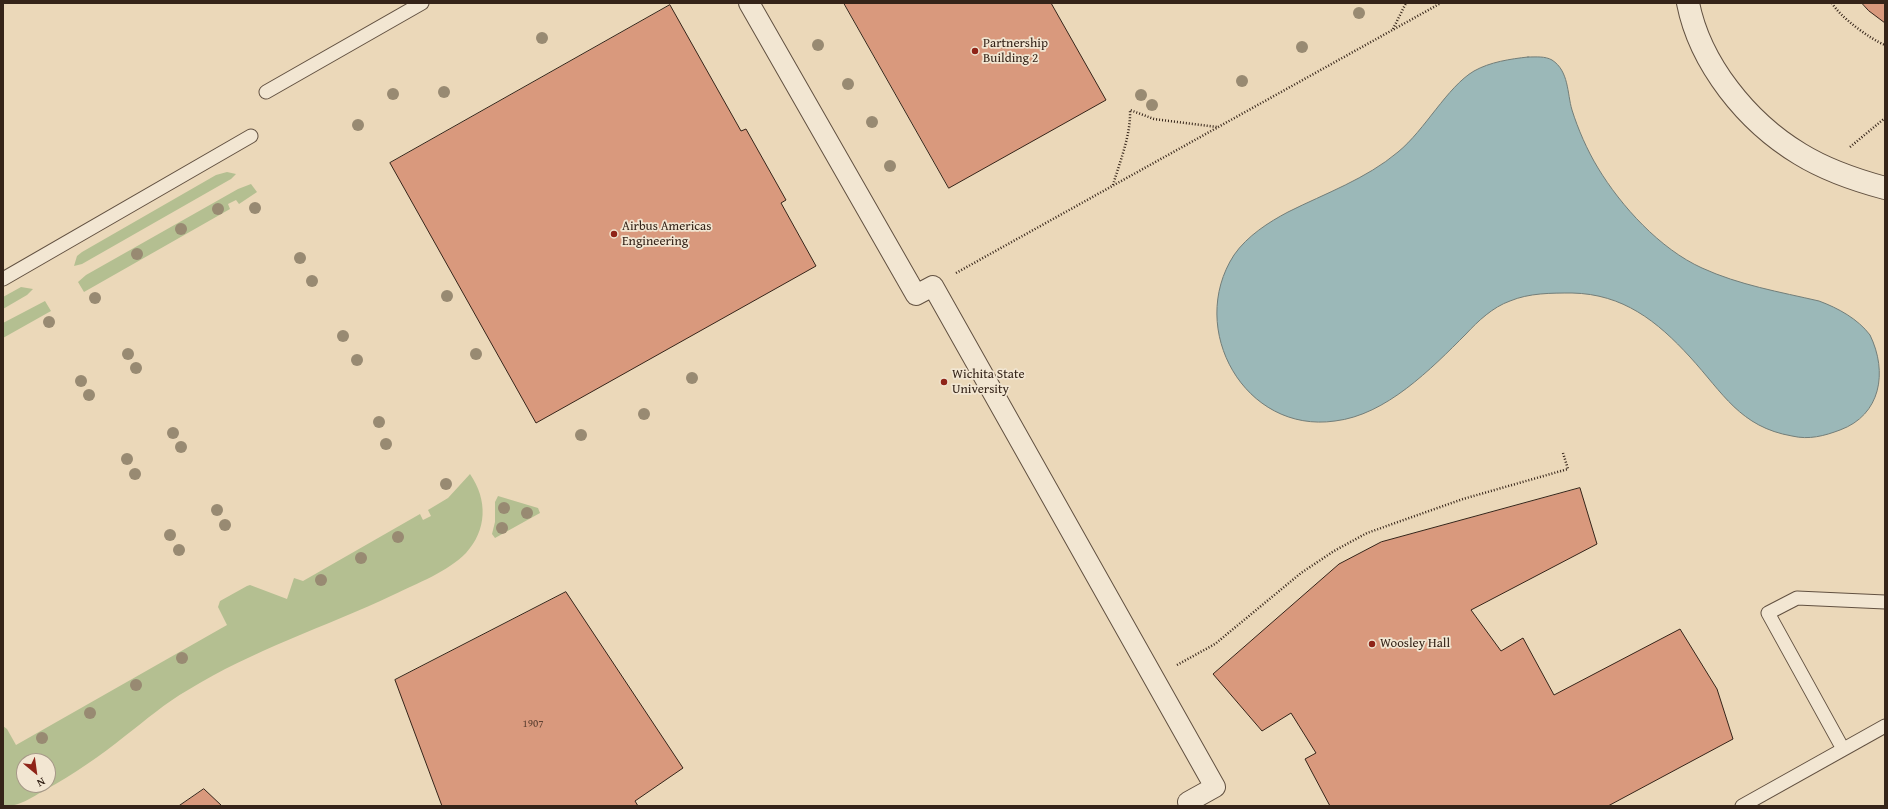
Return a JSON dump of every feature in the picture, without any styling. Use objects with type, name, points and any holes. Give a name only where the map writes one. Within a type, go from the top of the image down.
[{"type":"street","points":[[749,3],[916,295],[933,286],[1215,787],[1188,802],[1190,806]]},
{"type":"street","points":[[1688,3],[1697,32],[1714,67],[1725,84],[1759,123],[1786,145],[1815,163],[1837,173],[1885,188]]},
{"type":"lane","points":[[266,92],[422,3]]},
{"type":"lane","points":[[3,278],[251,136]]},
{"type":"lane","points":[[1843,750],[1768,613],[1797,598],[1885,602]]},
{"type":"lane","points":[[1742,806],[1885,726]]},
{"type":"path","points":[[1392,30],[1406,3]]},
{"type":"path","points":[[933,286],[1441,3]]},
{"type":"path","points":[[1832,3],[1858,29],[1874,41],[1885,45]]},
{"type":"path","points":[[1113,185],[1128,134],[1130,110],[1154,119],[1218,127]]},
{"type":"path","points":[[1850,147],[1885,118]]},
{"type":"path","points":[[1153,677],[1215,644],[1301,573],[1360,536],[1402,519],[1463,499],[1568,469],[1563,453]]},
{"type":"green space","points":[[227,172],[236,174],[231,179],[82,264],[74,266],[77,256],[82,252],[216,175]]},
{"type":"green space","points":[[251,184],[257,192],[239,204],[236,200],[228,204],[230,209],[84,292],[78,282],[86,275],[238,189]]},
{"type":"green space","points":[[21,287],[33,289],[27,295],[3,309],[3,297]]},
{"type":"green space","points":[[45,301],[51,311],[3,338],[3,323]]},
{"type":"green space","points":[[470,474],[480,494],[483,515],[481,525],[473,544],[459,560],[451,566],[432,577],[367,607],[263,651],[213,676],[171,700],[106,751],[56,784],[56,753],[16,753],[16,793],[40,793],[15,805],[3,806],[3,726],[7,729],[16,745],[227,625],[218,607],[220,601],[250,585],[287,599],[294,578],[303,581],[420,514],[423,520],[431,516],[428,510],[448,498]]},
{"type":"green space","points":[[498,496],[538,508],[540,513],[495,538],[492,534],[495,522],[495,502]]},
{"type":"water","points":[[1528,57],[1540,57],[1552,60],[1562,70],[1574,117],[1594,161],[1607,182],[1630,211],[1671,250],[1702,268],[1730,279],[1745,284],[1819,301],[1854,319],[1865,329],[1870,335],[1876,349],[1879,363],[1879,377],[1877,391],[1865,414],[1854,423],[1840,430],[1816,437],[1804,438],[1792,436],[1759,425],[1734,407],[1678,344],[1652,321],[1623,304],[1607,298],[1572,293],[1548,293],[1525,296],[1498,307],[1481,319],[1438,362],[1406,388],[1390,400],[1372,410],[1354,417],[1335,421],[1303,421],[1274,411],[1251,394],[1233,371],[1221,343],[1217,314],[1221,284],[1234,255],[1239,248],[1273,220],[1359,178],[1386,162],[1408,143],[1455,87],[1474,71],[1493,63]]},
{"type":"building","name":"Partnership Building 2","points":[[844,3],[1051,3],[1106,100],[949,188]]},
{"type":"building","points":[[1862,3],[1885,3],[1885,23],[1869,11]]},
{"type":"building","name":"Airbus Americas Engineering","points":[[670,5],[741,131],[746,129],[786,200],[781,203],[816,266],[536,423],[390,163]]},
{"type":"building","name":"Woosley Hall","points":[[1580,488],[1597,544],[1471,610],[1501,651],[1523,638],[1554,695],[1680,629],[1717,689],[1733,739],[1608,806],[1330,806],[1305,759],[1316,753],[1291,713],[1262,731],[1213,674],[1339,564],[1381,542]]},
{"type":"building","points":[[566,592],[683,768],[635,801],[638,806],[442,806],[395,680]]},
{"type":"building","points":[[204,789],[222,806],[179,806]]},
{"type":"place","name":"Partnership Building 2","points":[[975,51]]},
{"type":"place","name":"Airbus Americas Engineering","points":[[614,234]]},
{"type":"place","name":"Wichita State University","points":[[944,382]]},
{"type":"place","name":"Woosley Hall","points":[[1372,644]]}]
